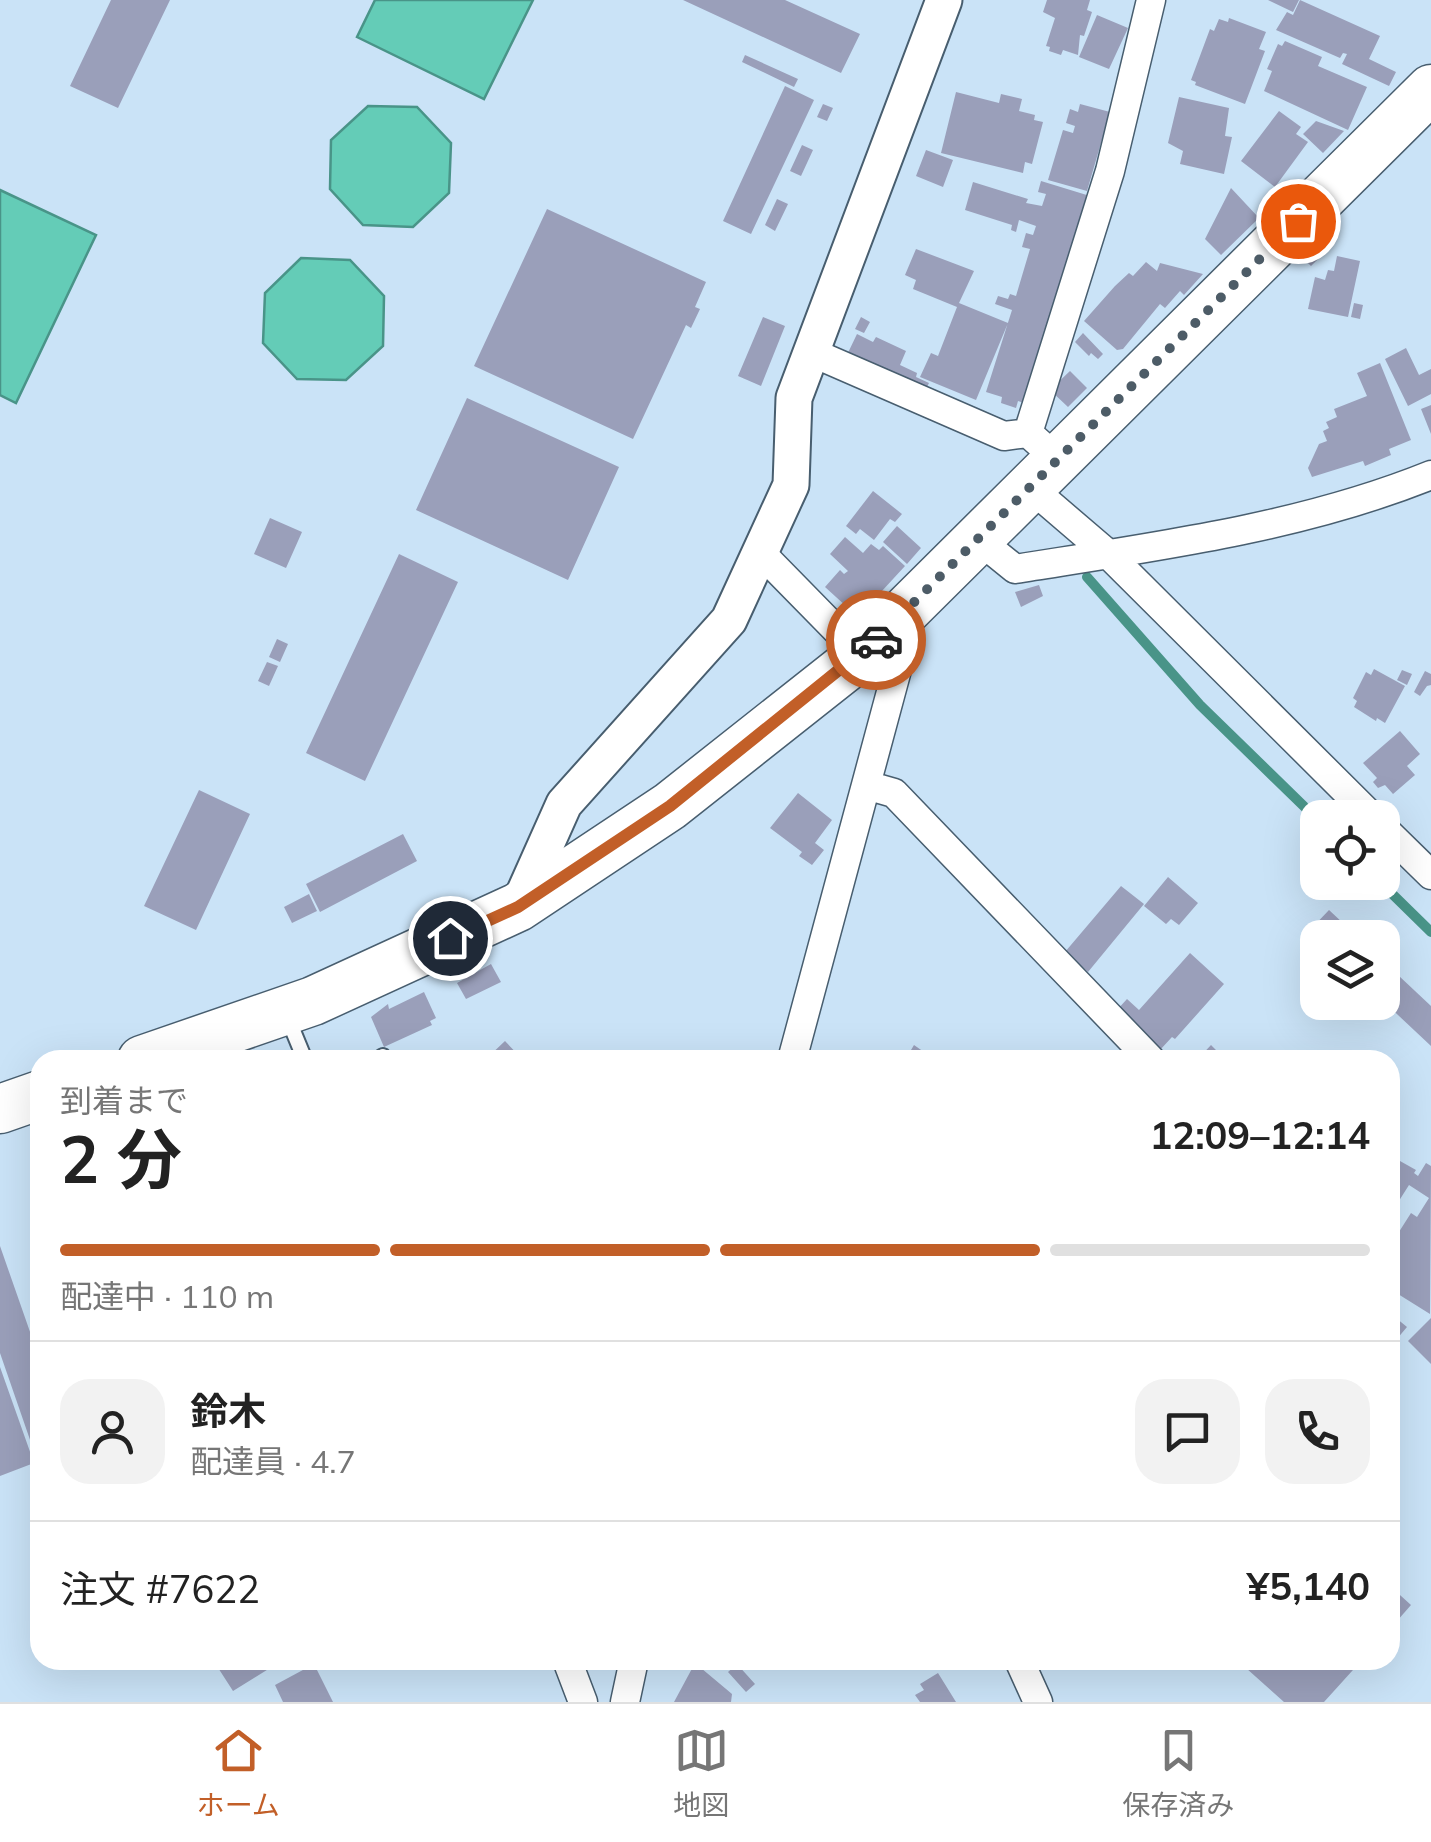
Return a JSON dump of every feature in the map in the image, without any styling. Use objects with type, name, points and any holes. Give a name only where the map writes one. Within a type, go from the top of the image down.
[{"type":"highway","points":[[171,1050],[285,1010],[518,907],[670,806],[861,655],[978,539],[1039,460],[1431,89]]},
{"type":"highway","points":[[0,1109],[30,1099]]},
{"type":"street","points":[[518,907],[564,804],[728,620],[760,552],[791,485],[794,398],[944,0]]},
{"type":"street","points":[[1039,460],[1150,0]]},
{"type":"street","points":[[811,352],[1004,436],[1039,460],[1108,554],[1355,800]]},
{"type":"street","points":[[978,539],[1014,570],[1172,546],[1363,500],[1431,476]]},
{"type":"street","points":[[760,552],[861,655]]},
{"type":"street","points":[[795,1050],[898,666],[896,621]]},
{"type":"street","points":[[866,784],[894,793],[1142,1050]]},
{"type":"street","points":[[1400,845],[1431,875]]},
{"type":"street","points":[[570,1670],[583,1702]]},
{"type":"street","points":[[625,1702],[632,1670]]},
{"type":"street","points":[[1024,1670],[1038,1702]]},
{"type":"lane","points":[[285,1010],[300,1050]]},
{"type":"shaded area","points":[[375,0],[533,0],[484,99],[357,37]]},
{"type":"shaded area","points":[[368,106],[417,107],[451,143],[449,193],[413,227],[363,225],[330,189],[331,140]]},
{"type":"shaded area","points":[[0,190],[96,235],[16,403],[0,395]]},
{"type":"shaded area","points":[[301,258],[350,260],[384,296],[383,346],[346,380],[297,379],[263,343],[265,293]]},
{"type":"building","points":[[111,0],[170,0],[118,108],[70,86]]},
{"type":"building","points":[[683,0],[785,0],[860,34],[841,73]]},
{"type":"building","points":[[1047,0],[1090,0],[1087,10],[1092,12],[1084,36],[1080,35],[1078,55],[1063,50],[1061,55],[1046,46],[1055,18],[1043,12]]},
{"type":"building","points":[[1268,0],[1299,0],[1293,12]]},
{"type":"building","points":[[1300,0],[1380,36],[1369,59],[1396,72],[1389,86],[1342,64],[1347,54],[1340,58],[1276,30],[1287,12],[1293,15]]},
{"type":"building","points":[[1097,15],[1128,28],[1109,69],[1079,57]]},
{"type":"building","points":[[1229,18],[1266,32],[1259,49],[1265,51],[1245,104],[1191,80],[1210,29],[1214,31],[1219,19],[1228,22]]},
{"type":"building","points":[[1285,41],[1322,57],[1318,66],[1367,87],[1348,130],[1264,91],[1272,71],[1267,69],[1278,44],[1282,46]]},
{"type":"building","points":[[745,55],[798,79],[794,87],[742,62]]},
{"type":"building","points":[[785,86],[814,100],[751,234],[723,221]]},
{"type":"building","points":[[956,92],[999,103],[1001,94],[1022,99],[1019,111],[1035,115],[1034,120],[1043,122],[1032,164],[1025,162],[1023,173],[941,153]]},
{"type":"building","points":[[1179,97],[1229,108],[1225,136],[1232,137],[1224,174],[1180,164],[1183,151],[1168,143]]},
{"type":"building","points":[[823,104],[833,108],[827,121],[817,117]]},
{"type":"building","points":[[1080,104],[1110,112],[1087,191],[1048,180],[1063,130],[1073,133],[1075,126],[1066,123],[1070,109],[1078,112]]},
{"type":"building","points":[[1279,111],[1301,127],[1296,134],[1308,142],[1275,187],[1241,161]]},
{"type":"building","points":[[1316,121],[1344,131],[1323,153],[1303,134]]},
{"type":"building","points":[[802,145],[813,150],[801,176],[790,171]]},
{"type":"building","points":[[926,150],[953,160],[943,187],[916,176]]},
{"type":"building","points":[[1041,181],[1090,196],[1024,403],[1018,401],[1016,408],[1001,403],[1002,397],[986,392],[1012,310],[995,304],[998,296],[1016,296],[1030,249],[1022,247],[1026,233],[1033,235],[1036,226],[1019,220],[1016,232],[1011,230],[1012,225],[965,210],[973,182],[1042,206],[1046,194],[1038,192]]},
{"type":"building","points":[[1231,188],[1259,218],[1221,255],[1205,239]]},
{"type":"building","points":[[777,199],[788,204],[775,231],[765,225]]},
{"type":"building","points":[[547,209],[706,282],[695,307],[700,309],[691,328],[686,325],[633,439],[474,366]]},
{"type":"building","points":[[916,249],[974,271],[959,303],[1008,323],[976,400],[920,377],[931,353],[938,356],[957,307],[913,289],[916,280],[905,275]]},
{"type":"building","points":[[1316,249],[1322,255],[1311,266],[1305,260]]},
{"type":"building","points":[[1337,256],[1360,261],[1348,317],[1308,309],[1315,277],[1325,280],[1328,270],[1334,271]]},
{"type":"building","points":[[1146,262],[1157,271],[1160,263],[1203,274],[1184,295],[1180,291],[1165,308],[1160,304],[1123,349],[1117,350],[1084,321],[1115,286],[1129,273],[1133,276]]},
{"type":"building","points":[[1354,303],[1363,305],[1360,319],[1351,317]]},
{"type":"building","points":[[763,317],[785,326],[761,386],[738,376]]},
{"type":"building","points":[[861,317],[870,322],[864,333],[855,329]]},
{"type":"building","points":[[1083,333],[1103,354],[1098,359],[1075,342]]},
{"type":"building","points":[[857,334],[873,342],[876,337],[906,351],[900,365],[929,383],[923,395],[845,359]]},
{"type":"building","points":[[1406,348],[1419,375],[1431,369],[1431,394],[1408,406],[1385,359]]},
{"type":"building","points":[[1380,363],[1411,440],[1389,449],[1391,455],[1365,466],[1363,461],[1312,477],[1308,468],[1319,444],[1327,441],[1323,431],[1329,428],[1326,422],[1337,417],[1334,409],[1367,396],[1357,373]]},
{"type":"building","points":[[1070,371],[1087,388],[1068,407],[1050,390]]},
{"type":"building","points":[[467,398],[619,467],[568,580],[416,510]]},
{"type":"building","points":[[1431,405],[1431,434],[1421,409]]},
{"type":"building","points":[[873,491],[902,514],[895,522],[890,519],[874,540],[860,529],[856,534],[846,526]]},
{"type":"building","points":[[270,518],[302,532],[286,568],[254,554]]},
{"type":"building","points":[[897,526],[921,548],[907,564],[883,542]]},
{"type":"building","points":[[845,537],[863,553],[871,544],[879,550],[883,546],[905,566],[858,617],[825,587],[840,570],[844,574],[848,571],[830,554]]},
{"type":"building","points":[[399,554],[458,582],[365,781],[306,753]]},
{"type":"building","points":[[1039,585],[1043,596],[1021,607],[1015,592]]},
{"type":"building","points":[[277,639],[288,644],[280,662],[269,657]]},
{"type":"building","points":[[267,662],[278,666],[269,686],[258,681]]},
{"type":"building","points":[[1374,669],[1405,686],[1385,723],[1354,707],[1357,701],[1353,698],[1366,672],[1371,675]]},
{"type":"building","points":[[1402,670],[1412,674],[1407,685],[1397,680]]},
{"type":"building","points":[[1425,671],[1431,674],[1431,685],[1420,696],[1414,692]]},
{"type":"building","points":[[1400,731],[1420,754],[1407,766],[1415,775],[1393,794],[1385,785],[1378,788],[1373,782],[1377,778],[1363,763]]},
{"type":"building","points":[[199,790],[250,814],[196,930],[144,906]]},
{"type":"building","points":[[798,793],[832,820],[815,843],[824,850],[812,865],[799,856],[802,852],[770,828]]},
{"type":"building","points":[[403,834],[417,861],[320,912],[306,884]]},
{"type":"building","points":[[1168,877],[1198,903],[1179,925],[1171,919],[1166,924],[1144,906]]},
{"type":"building","points":[[1121,886],[1144,904],[1088,972],[1065,952]]},
{"type":"building","points":[[309,894],[317,911],[292,923],[284,907]]},
{"type":"building","points":[[1329,910],[1340,920],[1319,920]]},
{"type":"building","points":[[1190,953],[1224,984],[1175,1039],[1172,1037],[1160,1050],[1116,1011],[1127,999],[1139,1010]]},
{"type":"building","points":[[491,964],[501,982],[466,999],[457,983]]},
{"type":"building","points":[[1400,977],[1431,1006],[1431,1046],[1400,1017]]},
{"type":"building","points":[[424,992],[436,1018],[430,1021],[432,1025],[384,1047],[371,1017],[388,1004],[389,1009]]},
{"type":"building","points":[[505,1041],[514,1050],[496,1050]]},
{"type":"building","points":[[1400,1161],[1416,1170],[1418,1176],[1426,1163],[1431,1166],[1430,1314],[1400,1295],[1400,1230],[1411,1213],[1417,1217],[1429,1198],[1409,1185],[1400,1199]]},
{"type":"building","points":[[0,1246],[30,1332],[30,1440],[0,1353]]},
{"type":"building","points":[[1431,1318],[1431,1364],[1408,1341]]},
{"type":"building","points":[[0,1367],[30,1452],[30,1465],[0,1476]]},
{"type":"building","points":[[1400,1595],[1411,1605],[1400,1618]]},
{"type":"building","points":[[219,1670],[267,1670],[233,1691]]},
{"type":"building","points":[[303,1670],[317,1670],[333,1702],[283,1702],[275,1685]]},
{"type":"building","points":[[691,1670],[703,1670],[732,1694],[731,1702],[674,1702]]},
{"type":"building","points":[[742,1670],[755,1684],[746,1692],[728,1672]]},
{"type":"building","points":[[1248,1670],[1353,1670],[1324,1702],[1284,1702]]},
{"type":"building","points":[[938,1673],[956,1702],[920,1702],[915,1695],[924,1690],[920,1684]]},
{"type":"waterway","points":[[1087,577],[1200,705],[1300,802]]},
{"type":"waterway","points":[[1398,900],[1431,932]]},
{"type":"way so far","points":[[876,640],[1298,221]]},
{"type":"route","points":[[450,938],[518,907],[670,806],[876,640]]}]
